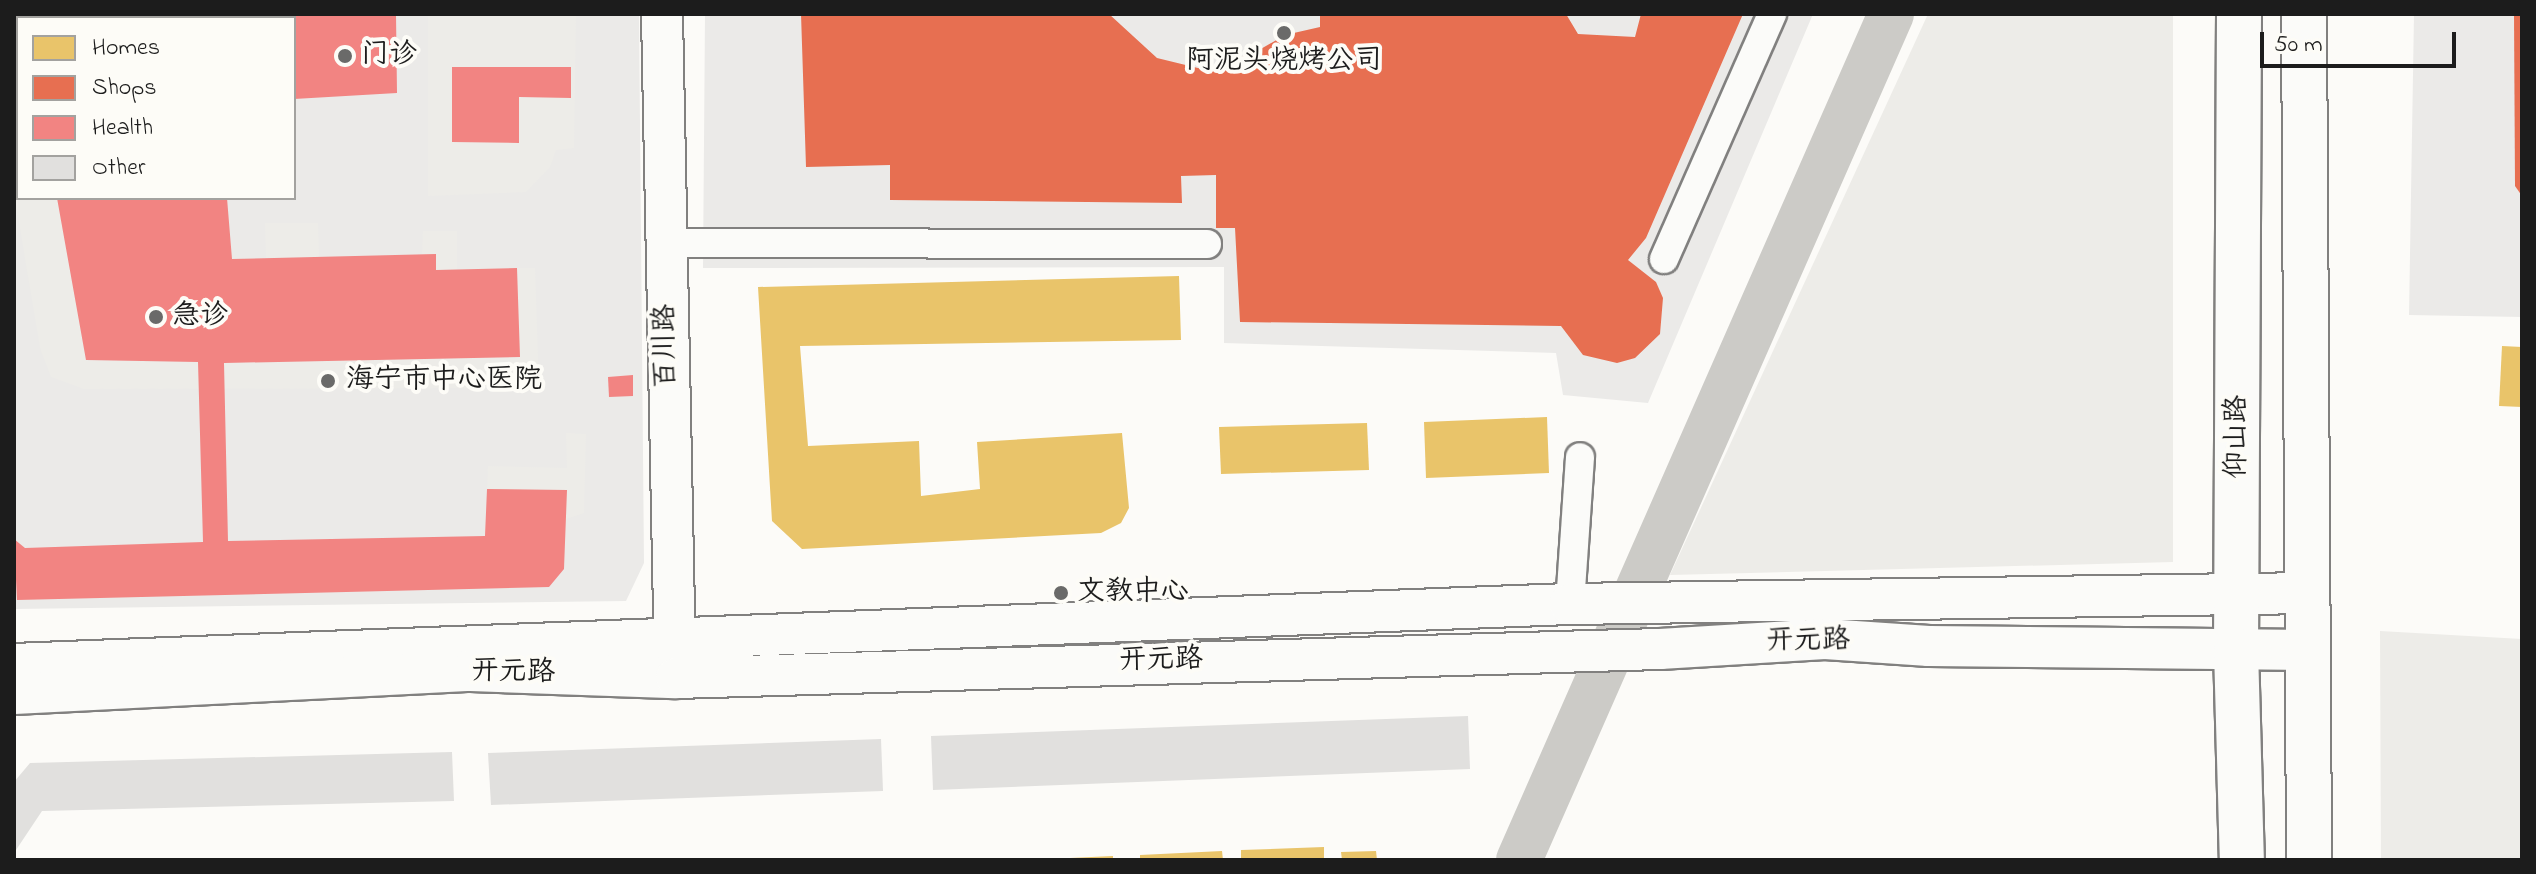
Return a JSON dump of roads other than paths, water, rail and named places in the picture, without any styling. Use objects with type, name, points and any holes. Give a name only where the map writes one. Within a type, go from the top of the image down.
[{"type":"main road","name":"百川路","points":[[662,14],[676,678]]},
{"type":"main road","name":"仰山路","points":[[2239,14],[2236,650],[2242,860]]},
{"type":"main road","points":[[2304,14],[2309,860]]},
{"type":"main road","name":"开元路","points":[[14,664],[1584,604],[2308,593]]},
{"type":"main road","name":"开元路","points":[[14,694],[471,671],[676,678],[1660,649],[1825,639],[1929,646],[2308,650]]},
{"type":"street","points":[[1664,259],[1772,14]]},
{"type":"street","points":[[666,243],[1207,244]]},
{"type":"street","points":[[1580,457],[1584,604]]},
{"type":"waterway","points":[[1519,860],[1891,14]]},
{"type":"place","name":"阿泥头烧烤公司","points":[[1284,33]]},
{"type":"place","name":"门诊","points":[[345,56]]},
{"type":"place","name":"急诊","points":[[156,317]]},
{"type":"place","name":"海宁市中心医院","points":[[328,381]]},
{"type":"place","name":"文教中心","points":[[1061,593]]}]
